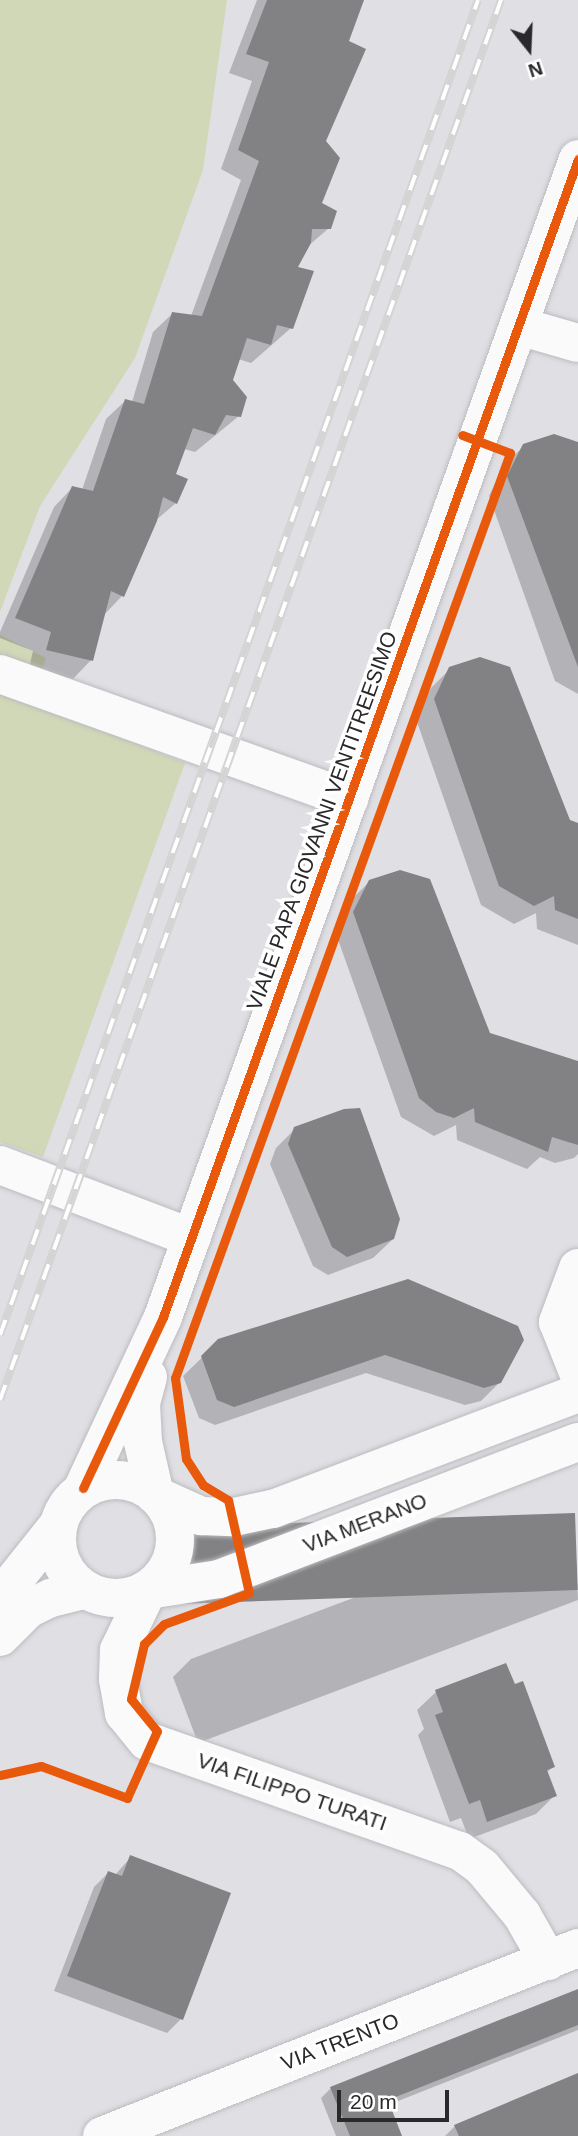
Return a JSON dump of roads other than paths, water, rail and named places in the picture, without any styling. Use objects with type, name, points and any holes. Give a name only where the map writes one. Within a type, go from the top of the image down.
[{"type":"street","name":"VIALE PAPA GIOVANNI VENTITREESIMO","points":[[83,1488],[163,1317],[578,159]]},
{"type":"street","points":[[519,326],[578,343]]},
{"type":"street","points":[[0,674],[349,799]]},
{"type":"street","points":[[0,1165],[192,1238]]},
{"type":"street","points":[[578,1268],[558,1322],[578,1372]]},
{"type":"street","name":"VIALE PAPA GIOVANNI VENTITREESIMO","points":[[155,1494],[143,1442],[141,1404],[163,1317]]},
{"type":"street","points":[[0,1598],[58,1525],[68,1505],[83,1488],[124,1480],[201,1516],[234,1517],[273,1509],[578,1393]]},
{"type":"street","name":"VIA MERANO","points":[[148,1590],[219,1579],[578,1442]]},
{"type":"street","points":[[58,1525],[58,1555],[68,1575],[83,1590],[102,1598],[123,1599],[148,1590],[174,1557],[176,1536],[171,1516],[155,1494]]},
{"type":"street","points":[[0,1637],[28,1609],[83,1590]]},
{"type":"street","name":"VIA FILIPPO TURATI","points":[[148,1590],[119,1650],[118,1679],[124,1713],[147,1741],[460,1852],[482,1867],[522,1915],[563,1954]]},
{"type":"street","name":"VIA TRENTO","points":[[102,2136],[563,1954]]},
{"type":"railway","points":[[0,1335],[478,0]]},
{"type":"railway","points":[[0,1400],[501,0]]}]
